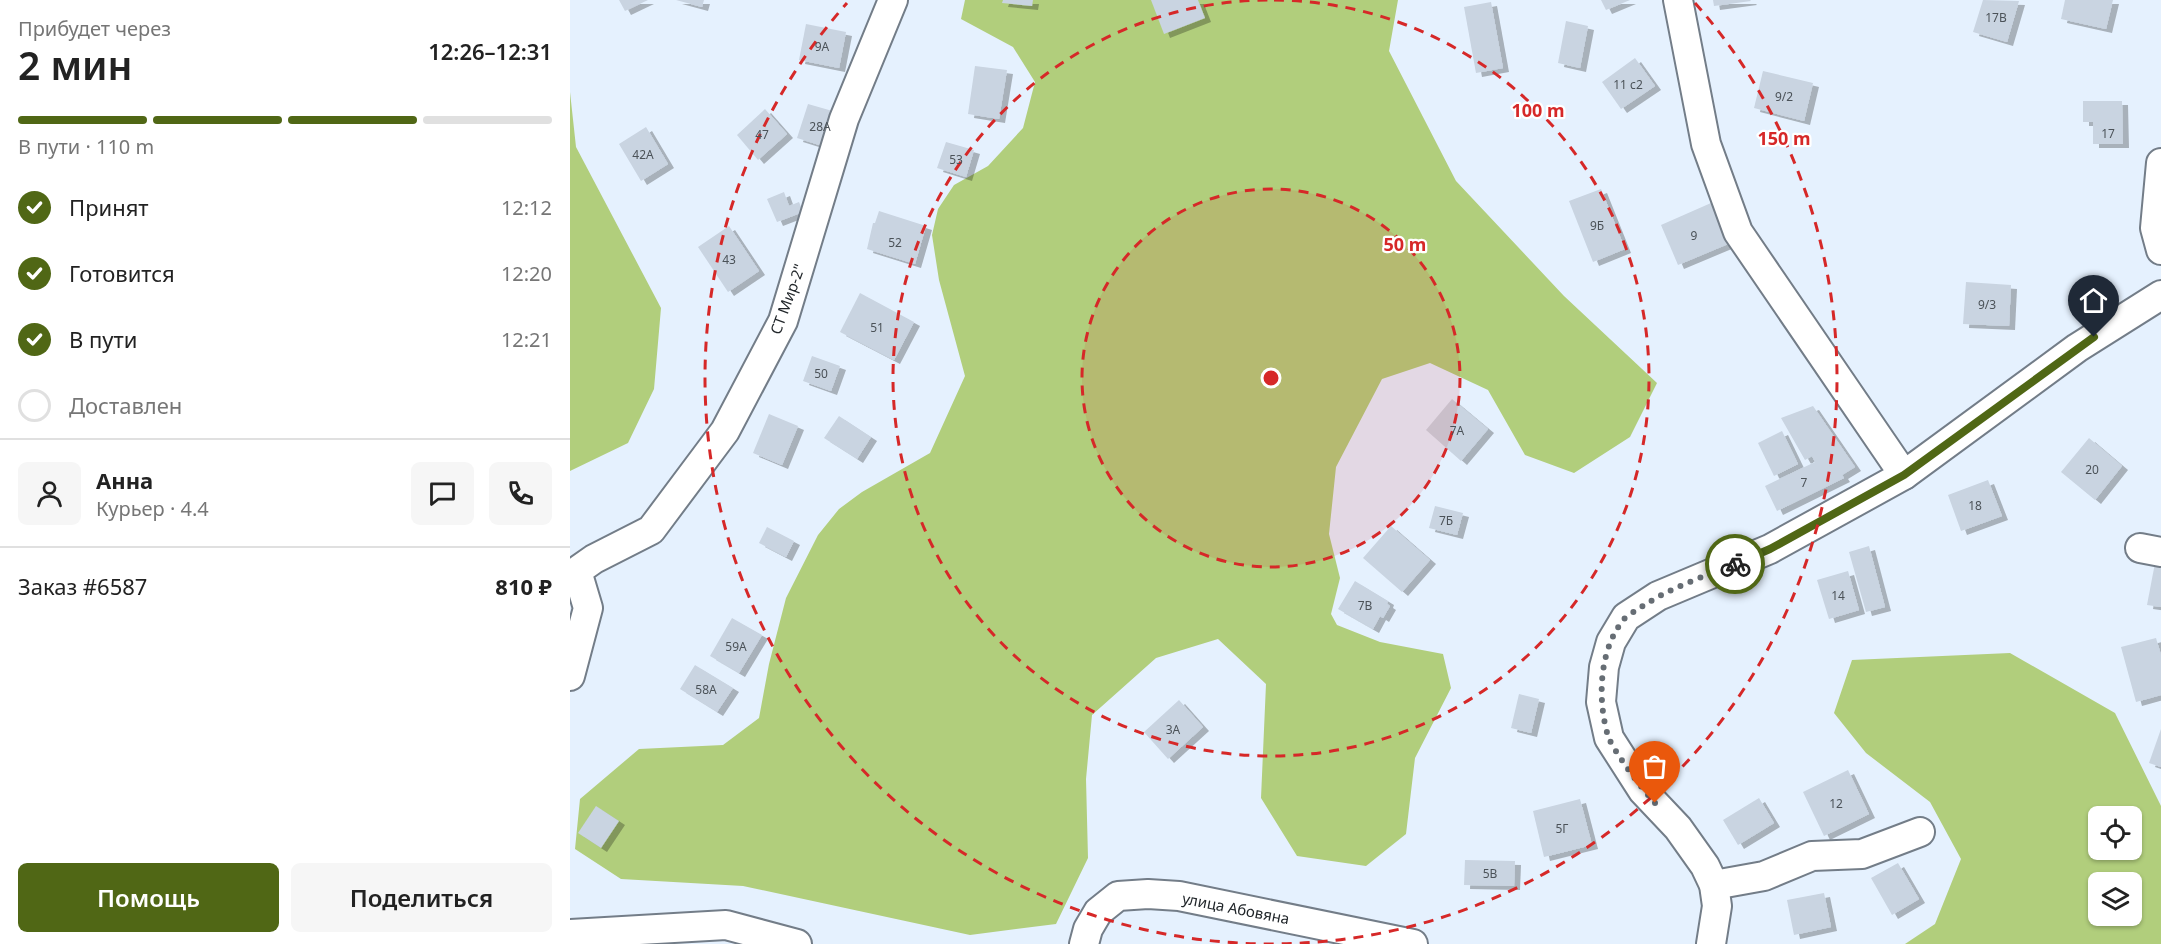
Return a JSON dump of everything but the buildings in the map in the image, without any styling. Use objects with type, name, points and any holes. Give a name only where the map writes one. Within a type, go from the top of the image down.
[{"type":"street","name":"СТ Мир-2\"","points":[[570,676],[588,608],[577,571],[594,559],[651,530],[725,431],[783,321],[844,119],[893,0]]},
{"type":"street","points":[[1678,0],[1677,5],[1706,144],[1738,232],[1904,475]]},
{"type":"street","points":[[2161,163],[2155,228],[2161,250]]},
{"type":"street","points":[[1711,944],[1717,906],[1714,885],[1705,866],[1678,828],[1643,790],[1609,738],[1601,702],[1604,667],[1611,642],[1626,617],[1658,596],[1770,549],[1904,475],[2077,348],[2161,295]]},
{"type":"street","points":[[1714,885],[1764,876],[1812,856],[1862,854],[1920,832]]},
{"type":"street","name":"улица Абовяна","points":[[1084,944],[1088,929],[1098,912],[1118,896],[1148,894],[1179,896],[1413,944]]},
{"type":"street","points":[[570,934],[726,926],[797,944]]},
{"type":"green space","points":[[965,0],[1398,0],[1389,51],[1456,181],[1564,296],[1657,383],[1630,437],[1574,473],[1525,455],[1488,390],[1430,363],[1382,379],[1336,467],[1329,534],[1340,578],[1331,614],[1337,625],[1380,642],[1443,654],[1451,688],[1415,758],[1406,834],[1366,866],[1297,856],[1261,798],[1266,684],[1218,639],[1156,658],[1092,715],[1086,779],[1088,858],[1056,924],[970,935],[743,886],[621,879],[575,849],[580,799],[639,749],[723,745],[759,718],[769,664],[786,598],[818,535],[839,509],[862,492],[930,453],[965,376],[939,280],[932,235],[938,209],[954,185],[988,166],[1023,128],[1035,82],[1013,47],[961,19]]},
{"type":"green space","points":[[570,92],[576,147],[661,308],[654,389],[628,443],[570,471]]},
{"type":"green space","points":[[2010,653],[2115,713],[2161,806],[2161,944],[1905,944],[1935,924],[1961,859],[1930,802],[1866,753],[1834,713],[1852,660]]},
{"type":"way so far","points":[[1655,803],[1643,790],[1609,738],[1601,702],[1604,667],[1611,642],[1626,617],[1658,596],[1735,564]]},
{"type":"route","points":[[1735,564],[1770,549],[1904,475],[2094,337]]}]
